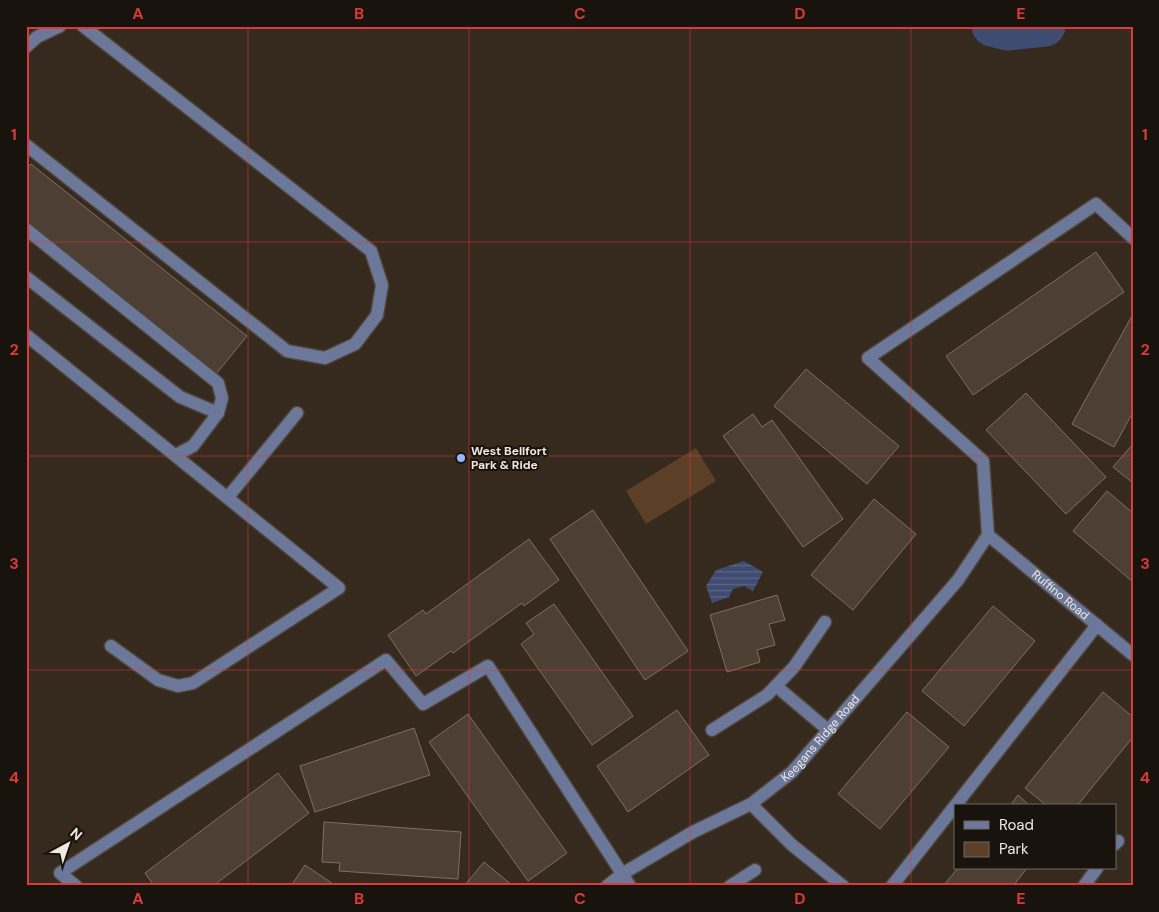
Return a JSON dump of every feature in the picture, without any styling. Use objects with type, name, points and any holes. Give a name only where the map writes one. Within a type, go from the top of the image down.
[{"type":"street","points":[[26,47],[37,37],[60,26]]},
{"type":"street","points":[[26,145],[288,351],[325,358],[355,344],[377,315],[382,285],[370,252],[83,26]]},
{"type":"street","points":[[988,536],[983,461],[868,358],[1096,204],[1133,238]]},
{"type":"street","points":[[26,229],[218,383],[222,398],[218,413],[193,446],[176,455]]},
{"type":"street","points":[[26,277],[180,397],[218,413]]},
{"type":"street","points":[[26,335],[339,588],[193,683],[178,686],[158,680],[111,646]]},
{"type":"street","points":[[228,497],[297,412]]},
{"type":"street","name":"Ruffino Road","points":[[988,536],[1133,655]]},
{"type":"street","name":"Keegans Ridge Road","points":[[608,886],[622,874],[693,832],[751,804],[792,772],[958,580],[988,536]]},
{"type":"street","points":[[712,730],[767,696],[794,667],[825,622]]},
{"type":"street","points":[[956,804],[1097,625]]},
{"type":"street","points":[[76,886],[60,873],[386,660],[422,704],[488,666],[630,886]]},
{"type":"street","points":[[776,686],[828,730]]},
{"type":"street","points":[[751,804],[792,846],[843,886]]},
{"type":"street","points":[[892,886],[954,807]]},
{"type":"street","points":[[730,886],[755,870]]},
{"type":"street","points":[[1084,886],[1096,870]]},
{"type":"green space","points":[[696,448],[716,481],[646,524],[626,491]]},
{"type":"water","points":[[744,561],[763,572],[753,591],[744,586],[733,589],[729,597],[712,603],[706,586],[716,570]]},
{"type":"building","points":[[31,164],[247,336],[216,374],[26,223],[26,169]]},
{"type":"building","points":[[1096,252],[1124,292],[973,395],[946,356]]},
{"type":"building","points":[[1133,314],[1133,412],[1114,447],[1072,424]]},
{"type":"building","points":[[806,369],[899,446],[867,484],[774,406]]},
{"type":"building","points":[[1026,393],[1106,477],[1066,514],[986,430]]},
{"type":"building","points":[[753,414],[762,427],[772,420],[843,519],[803,547],[723,436]]},
{"type":"building","points":[[1133,444],[1133,483],[1113,467]]},
{"type":"building","points":[[1107,491],[1133,513],[1133,582],[1073,531]]},
{"type":"building","points":[[874,499],[916,534],[853,610],[811,575]]},
{"type":"building","points":[[593,510],[688,651],[645,680],[550,539]]},
{"type":"building","points":[[529,539],[559,580],[524,606],[522,603],[453,653],[451,651],[416,676],[388,635],[423,610],[426,614]]},
{"type":"building","points":[[777,595],[785,620],[769,624],[775,645],[757,650],[760,662],[727,672],[710,615]]},
{"type":"building","points":[[554,604],[633,716],[592,745],[521,644],[534,634],[526,623]]},
{"type":"building","points":[[993,606],[1035,641],[964,726],[922,691]]},
{"type":"building","points":[[1103,692],[1133,717],[1133,737],[1079,804],[1045,804],[1025,788]]},
{"type":"building","points":[[677,710],[709,755],[628,812],[597,766]]},
{"type":"building","points":[[907,712],[949,747],[880,829],[838,794]]},
{"type":"building","points":[[468,714],[567,853],[528,881],[429,742]]},
{"type":"building","points":[[414,728],[430,775],[315,812],[300,766]]},
{"type":"building","points":[[278,773],[309,813],[213,886],[154,886],[145,873]]},
{"type":"building","points":[[1018,795],[1028,804],[1011,804]]},
{"type":"building","points":[[324,822],[461,832],[458,879],[339,871],[340,863],[322,862]]},
{"type":"building","points":[[484,862],[513,886],[464,886]]},
{"type":"building","points":[[305,865],[336,886],[291,886]]},
{"type":"building","points":[[956,870],[1025,870],[1013,886],[943,886]]},
{"type":"waterway","points":[[992,26],[1008,30],[1045,26]]},
{"type":"place","name":"West Bellfort Park & Ride","points":[[461,458]]}]
